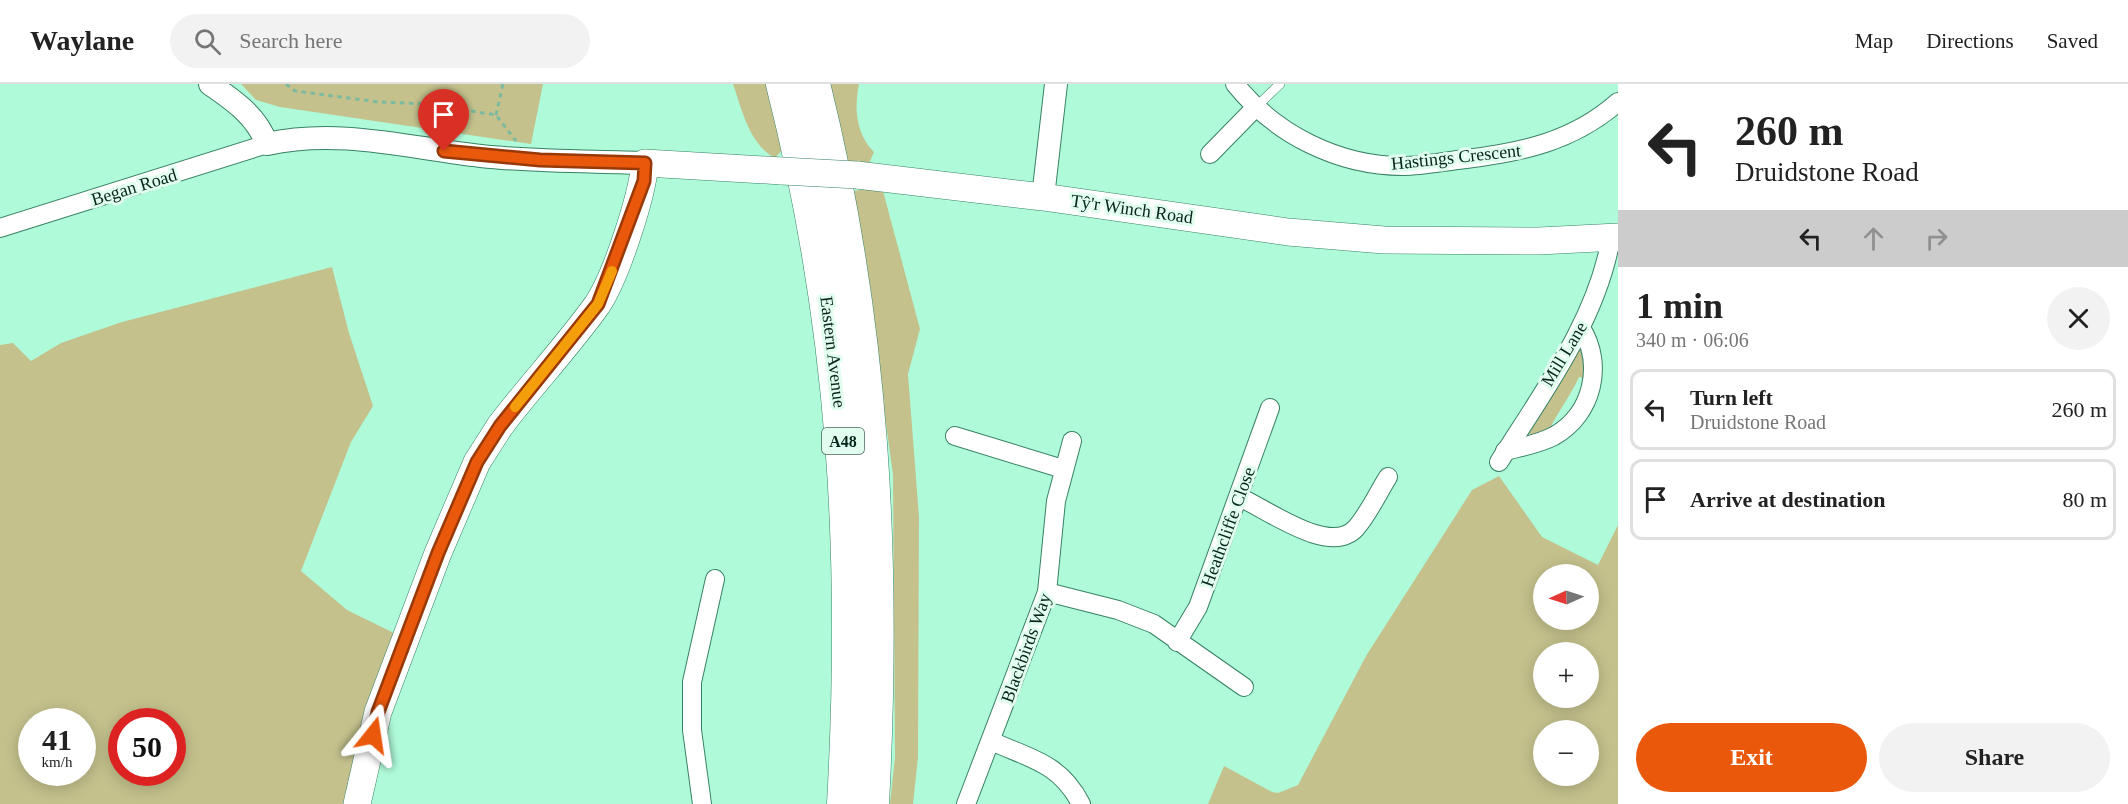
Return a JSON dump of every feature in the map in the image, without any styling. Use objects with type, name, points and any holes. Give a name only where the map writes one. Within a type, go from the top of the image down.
[{"type":"highway","name":"Eastern Avenue","points":[[782,84],[813,218],[841,420],[850,583],[843,804]]},
{"type":"highway","name":"Eastern Avenue","points":[[814,84],[831,156],[854,282],[873,450],[880,609],[873,804]]},
{"type":"main road","name":"Tŷ'r Winch Road","points":[[645,163],[857,176],[1044,197],[1288,232],[1384,240],[1504,242],[1614,238]]},
{"type":"main road","points":[[357,804],[378,712],[462,494],[485,447],[500,426],[598,304],[639,200],[645,163]]},
{"type":"street","points":[[210,84],[242,106],[261,128],[267,144],[308,137],[361,138],[483,156],[645,163]]},
{"type":"street","points":[[1044,197],[1056,84]]},
{"type":"street","name":"Hastings Crescent","points":[[1235,84],[1256,107],[1284,130],[1321,149],[1360,161],[1404,166],[1533,149],[1577,130],[1618,102]]},
{"type":"street","points":[[1210,154],[1256,107]]},
{"type":"street","name":"Began Road","points":[[0,228],[267,144]]},
{"type":"street","name":"Mill Lane","points":[[1581,328],[1593,352],[1595,373],[1588,394],[1577,415],[1553,436],[1502,457],[1581,328],[1606,270],[1614,238]]},
{"type":"street","name":"Heathcliffe Close","points":[[1178,642],[1198,607],[1270,408]]},
{"type":"street","points":[[955,436],[1063,469]]},
{"type":"street","name":"Blackbirds Way","points":[[966,804],[1047,592],[1052,525],[1063,469],[1072,441]]},
{"type":"street","points":[[1239,496],[1315,536],[1330,538],[1344,536],[1355,529],[1389,477]]},
{"type":"street","points":[[702,804],[692,730],[692,682],[715,579]]},
{"type":"street","points":[[1047,592],[1138,617],[1244,687]]},
{"type":"street","points":[[991,741],[1062,774],[1082,804]]},
{"type":"lane","points":[[1256,107],[1280,84]]},
{"type":"path","points":[[286,84],[295,91],[379,102],[428,104],[496,115],[518,142]]},
{"type":"path","points":[[496,115],[503,84]]},
{"type":"shaded area","points":[[241,84],[543,84],[531,144],[280,107],[256,100]]},
{"type":"shaded area","points":[[733,84],[767,84],[783,149],[775,158],[766,152],[753,135],[743,115]]},
{"type":"shaded area","points":[[826,84],[859,84],[858,120],[863,137],[874,152],[867,168],[848,161],[840,145]]},
{"type":"shaded area","points":[[867,189],[883,191],[920,329],[908,374],[919,517],[918,757],[913,804],[890,804],[895,757],[893,475],[854,191]]},
{"type":"shaded area","points":[[332,267],[349,333],[373,406],[351,442],[301,571],[347,610],[398,635],[345,804],[0,804],[0,345],[13,343],[31,361],[61,343],[122,322]]},
{"type":"shaded area","points":[[1580,346],[1585,349],[1587,379],[1579,377],[1549,433],[1533,438],[1526,429]]},
{"type":"shaded area","points":[[1499,476],[1542,537],[1596,564],[1533,564],[1533,630],[1599,630],[1598,564],[1618,525],[1618,804],[1208,804],[1224,766],[1272,792],[1278,793],[1298,785],[1366,656],[1472,490]]},
{"type":"slow traffic","points":[[515,407],[598,304],[612,271]]},
{"type":"route","points":[[373,735],[378,712],[438,553],[477,462],[500,426],[598,304],[644,181],[645,163],[540,160],[444,151]]}]
